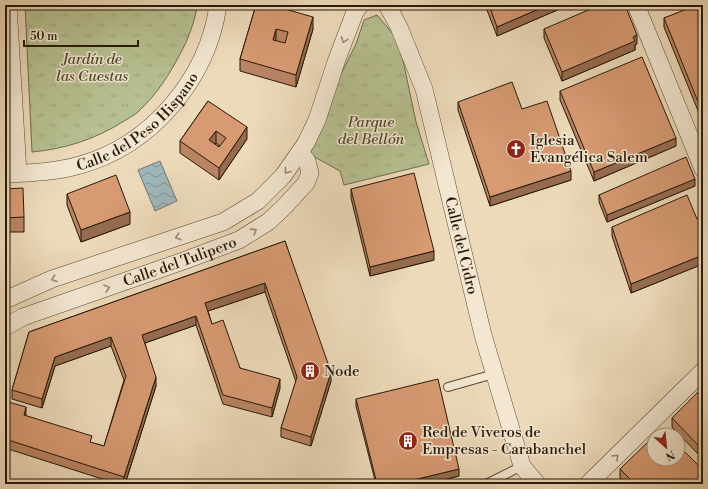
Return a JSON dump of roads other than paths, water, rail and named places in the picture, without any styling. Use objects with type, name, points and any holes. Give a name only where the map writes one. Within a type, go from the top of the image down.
[{"type":"street","points":[[8,5],[11,174]]},
{"type":"street","name":"Calle del Peso Hispano","points":[[11,174],[46,172],[81,165],[119,148],[141,134],[170,108],[188,84],[205,52],[218,5]]},
{"type":"street","name":"Calle del Tulipero","points":[[5,300],[52,280],[223,222],[258,201],[284,176],[306,144],[317,120],[337,59],[355,12],[360,5]]},
{"type":"street","name":"Calle del Cidro","points":[[387,5],[399,26],[425,94],[483,335],[494,374],[522,466],[537,484]]},
{"type":"street","points":[[636,5],[703,169]]},
{"type":"street","name":"Calle del Tulipero","points":[[5,326],[22,317],[239,240],[268,222],[306,183],[310,172],[307,161],[300,152]]},
{"type":"street","points":[[588,484],[703,371]]},
{"type":"lane","points":[[448,387],[494,374]]},
{"type":"lane","points":[[486,484],[522,466]]},
{"type":"water","points":[[160,161],[177,201],[155,211],[138,170]]},
{"type":"place","name":"Iglesia Evangélica Salem","points":[[516,149]]},
{"type":"place","name":"Node","points":[[310,371]]},
{"type":"place","name":"Red de Viveros de Empresas - Carabanchel","points":[[408,441]]},
{"type":"park label","name":"Jardín de las Cuestas","points":[[92,68]]},
{"type":"park label","name":"Parque del Bellón","points":[[371,130]]}]
